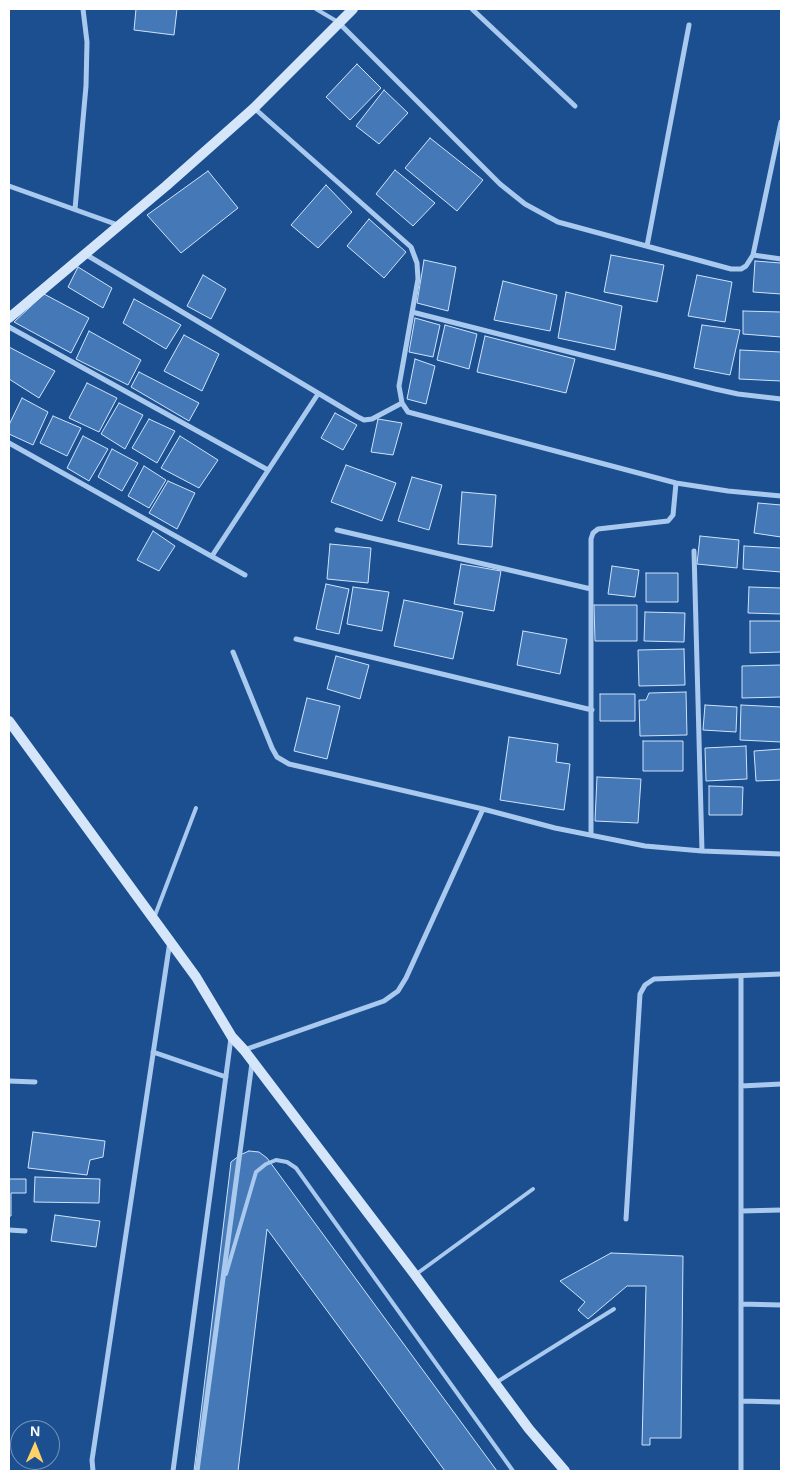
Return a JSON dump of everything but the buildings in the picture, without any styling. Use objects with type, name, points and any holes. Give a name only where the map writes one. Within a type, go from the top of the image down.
[{"type":"street","points":[[75,210],[86,86],[87,42],[83,9]]},
{"type":"street","points":[[9,318],[166,186],[254,108],[353,9]]},
{"type":"street","points":[[472,9],[575,106]]},
{"type":"street","points":[[339,23],[500,184],[525,204],[558,222],[732,268],[741,269],[746,266],[753,256],[781,122]]},
{"type":"street","points":[[647,246],[689,24]]},
{"type":"street","points":[[254,108],[411,247],[417,264],[418,279],[399,386],[402,403],[408,412],[676,483],[728,491],[781,496]]},
{"type":"street","points":[[9,186],[118,225]]},
{"type":"street","points":[[85,254],[364,420],[372,419],[402,403]]},
{"type":"street","points":[[753,256],[781,259]]},
{"type":"street","points":[[412,312],[715,389],[781,399]]},
{"type":"street","points":[[9,327],[268,470]]},
{"type":"street","points":[[212,556],[318,394]]},
{"type":"street","points":[[9,443],[245,575]]},
{"type":"street","points":[[591,835],[591,539],[593,533],[598,529],[668,521],[673,515],[676,483]]},
{"type":"street","points":[[337,530],[591,589]]},
{"type":"street","points":[[694,551],[702,851]]},
{"type":"street","points":[[296,639],[592,710]]},
{"type":"street","points":[[233,652],[272,748],[277,757],[289,764],[483,808],[555,828],[645,846],[702,851],[781,854]]},
{"type":"street","points":[[9,721],[196,977],[232,1037],[244,1050],[415,1275],[529,1429],[565,1471]]},
{"type":"street","points":[[244,1050],[384,1001],[398,990],[406,978],[483,808]]},
{"type":"street","points":[[93,1471],[92,1460],[170,941]]},
{"type":"street","points":[[626,1219],[640,994],[645,985],[654,979],[781,974]]},
{"type":"street","points":[[741,976],[741,1471]]},
{"type":"street","points":[[172,1471],[232,1037]]},
{"type":"street","points":[[153,1052],[226,1077]]},
{"type":"street","points":[[197,1471],[252,1061]]},
{"type":"street","points":[[9,1081],[35,1082]]},
{"type":"street","points":[[741,1086],[781,1084]]},
{"type":"street","points":[[741,1210],[781,1210]]},
{"type":"street","points":[[9,1230],[25,1231]]},
{"type":"street","points":[[741,1304],[781,1305]]},
{"type":"street","points":[[742,1401],[781,1402]]},
{"type":"lane","points":[[316,9],[339,23]]},
{"type":"lane","points":[[154,919],[196,808]]},
{"type":"lane","points":[[224,1280],[256,1172],[266,1164],[276,1160],[287,1162],[296,1168],[514,1471]]},
{"type":"lane","points":[[415,1275],[533,1189]]},
{"type":"lane","points":[[495,1383],[614,1309]]}]
